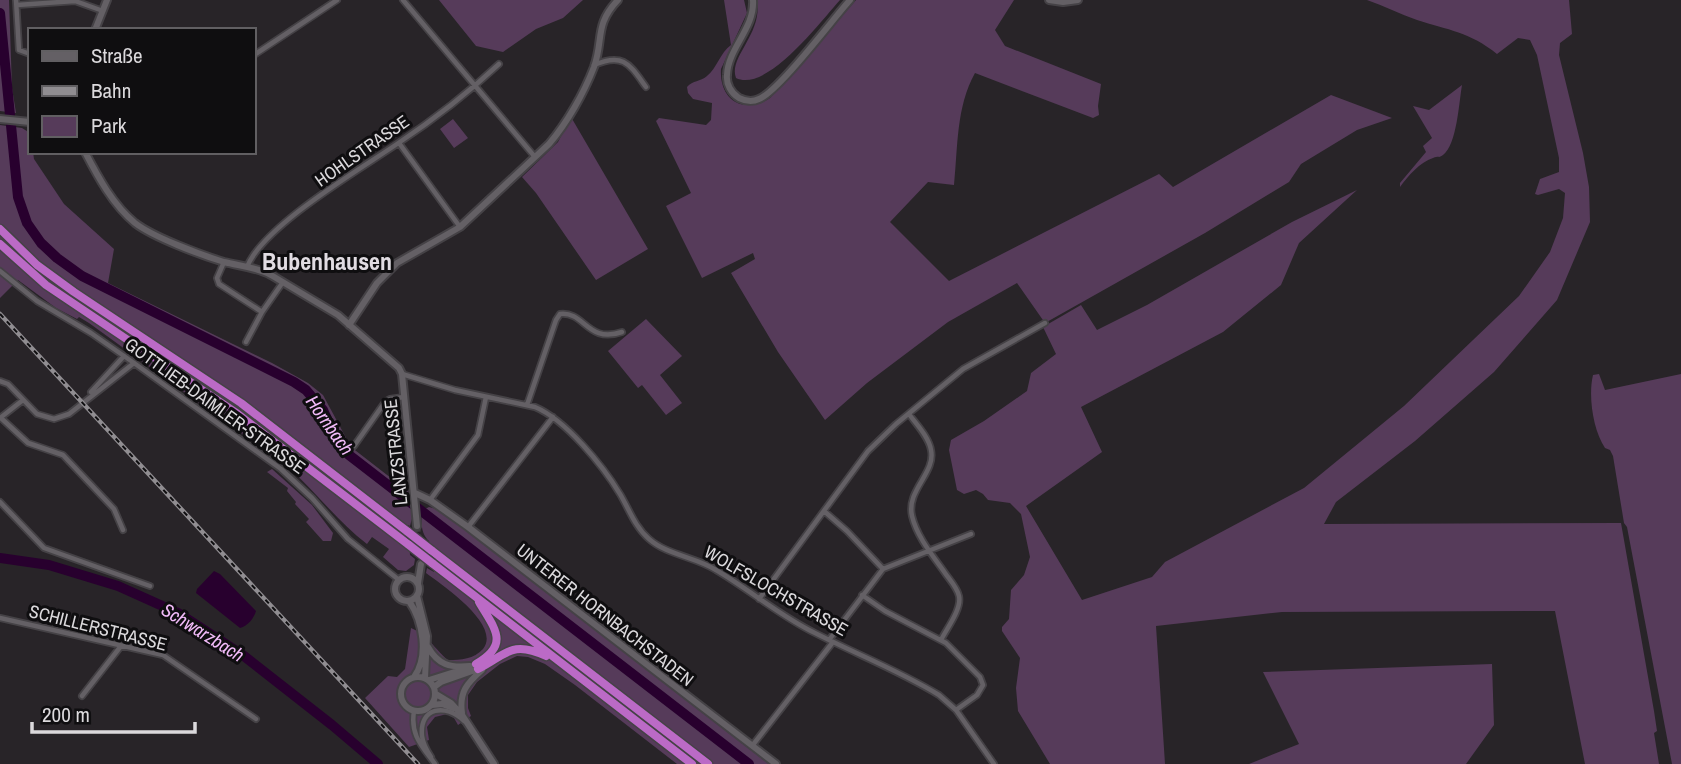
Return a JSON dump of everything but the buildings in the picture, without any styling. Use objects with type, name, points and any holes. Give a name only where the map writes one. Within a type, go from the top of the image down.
[{"type":"highway","points":[[0,229],[37,265],[241,403],[708,764]]},
{"type":"highway","points":[[0,244],[46,285],[235,412],[692,764]]},
{"type":"highway","points":[[476,597],[494,623],[497,638],[491,653],[478,667]]},
{"type":"highway","points":[[478,667],[504,652],[522,648],[533,649],[559,661]]},
{"type":"street","points":[[96,28],[107,0]]},
{"type":"street","points":[[256,54],[337,0]]},
{"type":"street","points":[[403,0],[535,158]]},
{"type":"street","points":[[349,325],[379,279],[397,263],[460,227],[535,158],[559,132],[594,65],[602,23],[618,0]]},
{"type":"street","points":[[753,0],[750,22],[728,66],[726,78],[729,88],[737,97],[753,101],[762,98],[781,80],[850,0]]},
{"type":"street","points":[[1049,0],[1078,0]]},
{"type":"street","points":[[28,54],[20,52],[17,3],[75,1],[103,11]]},
{"type":"street","points":[[594,65],[609,59],[622,60],[646,87]]},
{"type":"street","name":"HOHLSTRASSE","points":[[247,267],[254,253],[273,234],[338,183],[399,143],[475,86],[499,64]]},
{"type":"street","points":[[0,119],[28,122]]},
{"type":"street","points":[[399,143],[460,227]]},
{"type":"street","points":[[86,154],[112,197],[134,223],[223,265],[265,272],[283,282],[338,315],[399,368],[402,374]]},
{"type":"street","points":[[223,265],[217,280],[223,287],[262,312]]},
{"type":"street","name":"GOTTLIEB-DAIMLER-STRASSE","points":[[0,271],[37,301],[124,356],[281,469],[312,498],[348,539],[399,580]]},
{"type":"street","points":[[246,342],[262,312],[283,282]]},
{"type":"street","points":[[527,405],[560,314],[571,315],[602,335],[622,332]]},
{"type":"street","points":[[759,599],[861,459],[908,414],[963,369],[1045,323]]},
{"type":"street","points":[[0,381],[8,384],[40,415],[54,419],[69,414],[124,356]]},
{"type":"street","points":[[86,398],[134,363]]},
{"type":"street","name":"WOLFSLOCHSTRASSE","points":[[402,374],[541,409],[553,417],[603,470],[649,539],[715,569],[796,623],[926,687],[956,710],[994,764]]},
{"type":"street","name":"LANZSTRASSE","points":[[402,374],[417,524]]},
{"type":"street","points":[[354,446],[385,402],[404,397]]},
{"type":"street","points":[[430,500],[478,435],[486,397]]},
{"type":"street","points":[[23,400],[0,418],[28,443],[63,455],[114,509],[123,530]]},
{"type":"street","points":[[908,414],[929,443],[932,452],[930,463],[913,497],[913,520],[929,551],[956,588],[959,597],[957,609],[941,640]]},
{"type":"street","points":[[468,527],[553,417]]},
{"type":"street","name":"UNTERER HORNBACHSTADEN","points":[[415,494],[430,500],[468,527],[776,764]]},
{"type":"street","points":[[0,502],[44,548],[150,586]]},
{"type":"street","points":[[824,511],[883,569]]},
{"type":"street","points":[[752,746],[883,569],[971,534]]},
{"type":"street","points":[[465,720],[450,706],[432,705],[424,710],[414,711],[403,703],[403,685],[414,677],[421,660],[422,636],[416,613],[409,601],[396,594],[395,587],[399,580],[421,564],[417,596],[425,625],[427,679],[465,720],[494,764]]},
{"type":"street","points":[[407,576],[418,583]]},
{"type":"street","points":[[862,595],[885,611],[941,640],[982,681],[980,692],[956,710]]},
{"type":"street","points":[[409,601],[417,596]]},
{"type":"street","name":"SCHILLERSTRASSE","points":[[0,618],[163,655],[256,719]]},
{"type":"street","points":[[427,645],[434,657],[443,664],[478,667]]},
{"type":"street","points":[[82,696],[121,646]]},
{"type":"street","points":[[414,677],[427,679],[478,667]]},
{"type":"street","points":[[432,705],[435,690],[441,682],[478,667]]},
{"type":"street","points":[[465,720],[461,696],[478,667]]},
{"type":"street","points":[[430,757],[422,735],[425,721],[430,714],[436,710],[450,710],[465,720]]},
{"type":"street","points":[[414,711],[414,735],[435,764]]},
{"type":"green space","points":[[0,0],[9,0],[12,88],[16,113],[0,111]]},
{"type":"green space","points":[[439,0],[583,0],[563,18],[536,29],[503,52],[476,46]]},
{"type":"green space","points":[[724,0],[744,0],[747,13],[721,69],[724,89],[735,102],[743,104],[760,103],[770,98],[856,0],[1014,0],[995,30],[1005,46],[1101,84],[1099,115],[1093,118],[975,73],[961,113],[954,185],[928,182],[890,222],[949,281],[1159,174],[1173,187],[1331,95],[1392,118],[1357,130],[1301,164],[1289,182],[1205,233],[1045,323],[1017,283],[948,322],[867,383],[825,420],[778,352],[731,273],[755,259],[753,253],[702,278],[666,206],[691,193],[656,121],[659,118],[706,125],[711,120],[712,103],[693,99],[687,87],[707,76],[731,45]]},
{"type":"green space","points":[[757,0],[840,0],[807,38],[778,65],[749,80],[736,78],[737,62],[755,24]]},
{"type":"green space","points":[[1367,0],[1569,0],[1572,34],[1560,43],[1559,55],[1583,153],[1589,187],[1590,222],[1557,300],[1494,372],[1415,441],[1336,502],[1324,524],[1621,523],[1654,711],[1659,764],[1585,764],[1555,611],[1282,612],[1156,626],[1165,764],[1050,764],[1018,711],[1016,688],[1020,658],[1002,631],[1009,619],[1011,590],[1024,575],[1030,557],[1021,514],[1010,503],[988,500],[976,490],[964,494],[957,490],[949,450],[951,440],[1027,391],[1031,373],[1056,354],[1043,327],[1081,305],[1097,330],[1147,305],[1292,222],[1357,190],[1299,243],[1281,285],[1223,332],[1081,407],[1102,452],[1026,506],[1082,600],[1152,577],[1165,562],[1304,488],[1404,406],[1519,296],[1550,252],[1563,218],[1565,193],[1559,189],[1535,194],[1540,179],[1559,172],[1559,158],[1537,55],[1530,40],[1518,38],[1497,54],[1468,36]]},
{"type":"green space","points":[[1462,85],[1454,133],[1448,150],[1419,166],[1400,187],[1400,183],[1426,152],[1423,146],[1432,138],[1413,106],[1429,110]]},
{"type":"green space","points":[[571,117],[648,249],[596,280],[522,177],[558,142]]},
{"type":"green space","points":[[453,119],[468,138],[454,148],[440,129]]},
{"type":"green space","points":[[0,125],[22,128],[28,132],[28,154],[33,154],[64,204],[114,249],[108,283],[272,363],[308,383],[323,395],[351,447],[409,492],[412,518],[410,526],[408,525],[410,555],[415,559],[414,565],[406,571],[398,570],[383,557],[389,549],[372,537],[367,544],[289,468],[89,323],[56,308],[18,280],[0,298]]},
{"type":"green space","points":[[646,319],[682,356],[660,375],[682,403],[666,415],[642,385],[638,388],[608,351]]},
{"type":"green space","points":[[1599,374],[1605,390],[1681,374],[1681,764],[1672,764],[1613,456],[1601,441],[1595,423],[1591,403],[1592,383],[1593,375]]},
{"type":"green space","points":[[272,469],[312,505],[333,533],[331,541],[323,541],[306,522],[309,519],[295,504],[287,491],[288,488],[267,472]]},
{"type":"green space","points":[[429,507],[440,510],[769,764],[677,764],[545,664],[517,656],[500,664],[477,682],[468,695],[471,716],[458,725],[454,718],[447,714],[435,717],[427,727],[429,740],[409,747],[365,698],[388,676],[397,677],[405,669],[411,628],[427,638],[448,660],[476,655],[483,649],[487,639],[478,618],[468,607],[426,573],[427,568],[434,572],[429,541],[424,535],[421,522],[423,510]]},
{"type":"green space","points":[[1492,664],[1494,725],[1466,764],[1249,764],[1299,744],[1263,672]]},
{"type":"shaded area","points":[[214,571],[256,611],[243,627],[240,628],[196,593]]},
{"type":"waterway","name":"Hornbach","points":[[0,13],[18,197],[27,223],[41,243],[82,276],[306,390],[323,410],[338,443],[349,455],[749,764]]},
{"type":"waterway","name":"Schwarzbach","points":[[0,558],[49,565],[118,586],[178,613],[244,656],[378,764]]},
{"type":"tunnel","points":[[417,526],[421,556]]},
{"type":"railway","points":[[0,314],[418,764]]},
{"type":"district","name":"Bubenhausen","points":[[327,262]]}]
